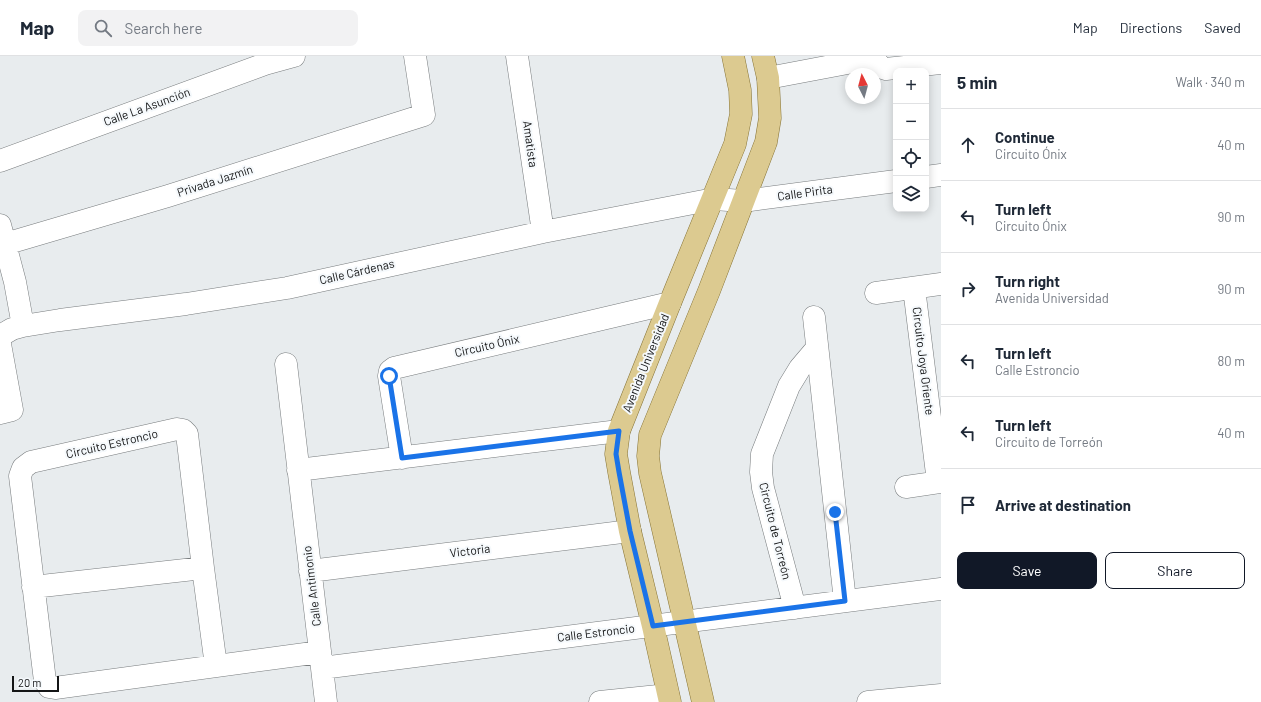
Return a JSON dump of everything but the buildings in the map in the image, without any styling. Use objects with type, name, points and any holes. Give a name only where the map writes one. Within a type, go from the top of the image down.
[{"type":"main road","name":"Avenida Universidad","points":[[668,698],[653,626],[630,531],[616,454],[619,431],[735,144],[741,114],[740,90],[733,56]]},
{"type":"main road","points":[[703,702],[650,473],[648,456],[650,435],[709,291],[766,142],[770,118],[768,78],[763,56]]},
{"type":"street","name":"Calle La Asunción","points":[[0,161],[265,64],[294,56]]},
{"type":"street","name":"Privada Jazmín","points":[[3,234],[168,196],[424,115],[414,56]]},
{"type":"street","name":"Amatista","points":[[517,56],[543,232]]},
{"type":"street","points":[[768,78],[874,57],[880,67],[886,69],[941,63]]},
{"type":"street","points":[[929,177],[941,175]]},
{"type":"street","name":"Calle Pirita","points":[[714,199],[743,201],[893,180]]},
{"type":"street","name":"Calle Cárdenas","points":[[0,336],[12,329],[23,326],[186,304],[286,288],[543,232],[714,199]]},
{"type":"street","points":[[3,234],[7,285],[23,326]]},
{"type":"street","points":[[876,293],[941,284]]},
{"type":"street","name":"Circuito Joya Oriente","points":[[906,487],[940,482],[914,288]]},
{"type":"street","name":"Circuito Ónix","points":[[402,458],[389,376],[390,371],[394,368],[670,303]]},
{"type":"street","points":[[814,317],[845,601]]},
{"type":"street","points":[[0,344],[12,410],[0,414]]},
{"type":"street","name":"Circuito de Torreón","points":[[795,608],[763,488],[761,472],[762,454],[789,386],[800,368],[817,348]]},
{"type":"street","name":"Calle Antimonio","points":[[286,364],[326,702]]},
{"type":"street","name":"Circuito Estroncio","points":[[216,666],[187,434],[183,430],[177,429],[31,462],[23,468],[20,476],[33,587],[45,681],[49,687],[55,688],[216,666],[321,660]]},
{"type":"street","points":[[298,470],[619,431]]},
{"type":"street","name":"Victoria","points":[[310,571],[630,531]]},
{"type":"street","points":[[33,587],[203,568]]},
{"type":"street","name":"Calle Estroncio","points":[[321,660],[653,626],[941,589]]},
{"type":"street","points":[[868,702],[941,695]]},
{"type":"street","points":[[600,702],[668,698]]},
{"type":"route","points":[[389,376],[402,458],[619,431],[616,454],[619,472],[630,531],[653,626],[845,601],[835,512]]}]
